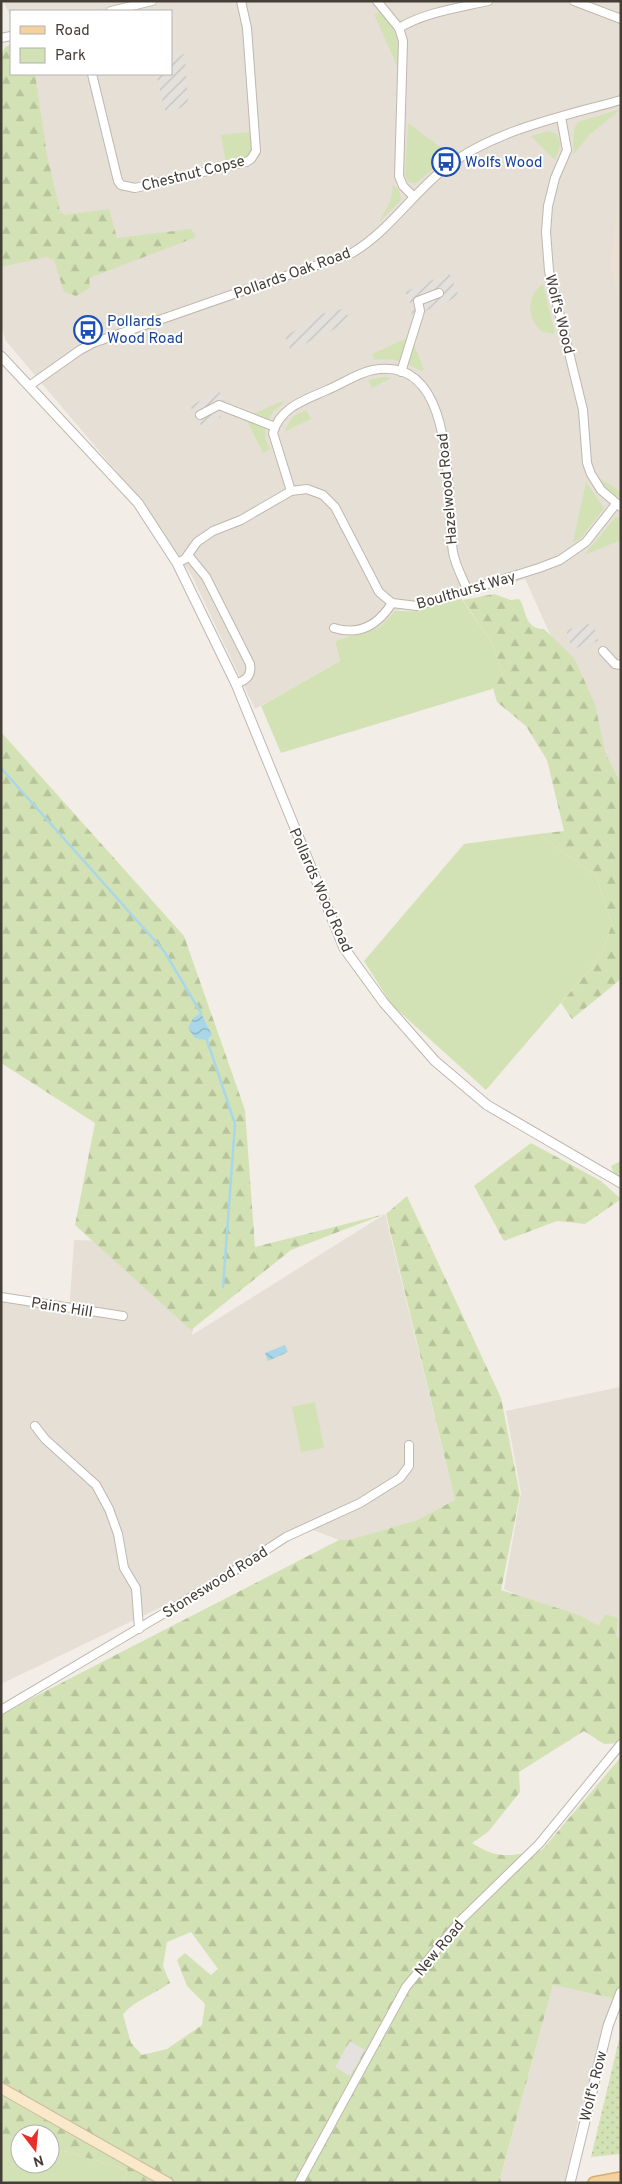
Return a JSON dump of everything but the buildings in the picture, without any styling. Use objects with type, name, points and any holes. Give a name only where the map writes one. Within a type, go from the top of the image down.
[{"type":"main road","points":[[1,2088],[168,2183]]},
{"type":"main road","points":[[594,2183],[621,2178]]},
{"type":"street","points":[[115,10],[152,1]]},
{"type":"street","name":"Chestnut Copse","points":[[92,75],[118,182],[121,185],[135,188],[246,162],[251,159],[256,151],[248,28],[241,1]]},
{"type":"street","points":[[377,1],[399,28],[404,41],[399,176],[403,186],[414,197]]},
{"type":"street","points":[[399,28],[416,19],[438,12],[488,1]]},
{"type":"street","points":[[574,1],[621,19]]},
{"type":"street","name":"Pollards Oak Road","points":[[29,386],[93,343],[352,253],[372,240],[444,169],[468,153],[531,126],[621,100]]},
{"type":"street","name":"Wolf's Wood","points":[[539,568],[560,560],[586,542],[618,505],[596,482],[587,463],[583,410],[556,306],[548,262],[546,232],[548,206],[554,178],[567,150],[561,117]]},
{"type":"street","points":[[401,372],[420,310],[418,301],[439,293]]},
{"type":"street","name":"Pollards Wood Road","points":[[1,356],[138,503],[177,563],[236,684],[344,948],[384,1003],[435,1061],[487,1105],[621,1183]]},
{"type":"street","name":"Hazelwood Road","points":[[275,426],[289,409],[364,373],[382,369],[401,372],[419,382],[426,391],[441,427],[446,452],[453,554],[468,591]]},
{"type":"street","points":[[200,415],[219,405],[275,426],[274,440],[291,491]]},
{"type":"street","points":[[177,563],[188,555],[204,536],[242,520],[291,491],[307,490],[316,492],[329,500],[335,507],[373,584],[392,603],[382,619],[376,624],[351,632],[334,628]]},
{"type":"street","points":[[188,555],[206,577],[250,664],[251,671],[249,676],[236,684]]},
{"type":"street","name":"Boulthurst Way","points":[[392,603],[417,606],[539,568]]},
{"type":"street","points":[[603,651],[615,664],[621,665]]},
{"type":"street","name":"Pains Hill","points":[[1,1297],[123,1316]]},
{"type":"street","points":[[34,1426],[45,1439],[96,1485],[109,1509],[118,1534],[124,1568],[136,1588],[139,1629]]},
{"type":"street","name":"Stoneswood Road","points":[[1,1710],[225,1577],[286,1537],[360,1503],[400,1478],[409,1466],[409,1445]]},
{"type":"street","name":"New Road","points":[[300,2183],[406,1987],[459,1922],[539,1844],[621,1744]]},
{"type":"street","name":"Wolf's Row","points":[[570,2183],[608,2026],[621,1992]]},
{"type":"shaded area","points":[[3,1],[621,1],[621,786],[610,771],[586,713],[525,579],[417,611],[400,610],[391,614],[379,627],[335,641],[340,661],[255,709],[192,576],[133,491],[6,341],[1,326],[1,266],[61,220],[45,156],[32,75],[172,75],[172,10],[10,10],[10,15]]},
{"type":"shaded area","points":[[185,54],[188,106],[165,111],[156,75],[172,75],[172,57]]},
{"type":"shaded area","points":[[621,198],[621,308],[610,266],[618,201]]},
{"type":"shaded area","points":[[449,273],[459,296],[412,317],[410,303],[405,292]]},
{"type":"shaded area","points":[[342,309],[352,320],[291,351],[284,335],[302,328],[312,316]]},
{"type":"shaded area","points":[[219,391],[227,406],[218,410],[221,417],[202,427],[190,406]]},
{"type":"shaded area","points":[[593,623],[598,641],[572,649],[566,630]]},
{"type":"shaded area","points":[[385,1214],[455,1500],[417,1520],[349,1540],[339,1540],[310,1529],[178,1599],[1,1684],[1,1300],[69,1314],[74,1240],[211,1244],[192,1335]]},
{"type":"shaded area","points":[[620,1387],[621,1643],[504,1589],[521,1493],[506,1411]]},
{"type":"shaded area","points":[[553,1985],[616,1999],[580,2113],[565,2181],[553,2183],[502,2183],[500,2180]]},
{"type":"shaded area","points":[[350,2041],[365,2050],[350,2076],[335,2067]]},
{"type":"green space","points":[[382,12],[397,39],[399,70],[374,14]]},
{"type":"green space","points":[[10,44],[10,75],[35,75],[47,155],[60,211],[64,215],[109,209],[117,238],[191,229],[195,234],[194,238],[89,278],[90,288],[76,296],[64,292],[54,260],[46,257],[1,267],[2,55],[5,47]]},
{"type":"green space","points":[[621,109],[589,135],[573,155],[574,129],[578,122]]},
{"type":"green space","points":[[408,123],[450,155],[416,183],[408,182],[405,175]]},
{"type":"green space","points":[[549,131],[557,134],[561,143],[555,160],[531,136]]},
{"type":"green space","points":[[251,132],[252,150],[248,156],[226,163],[221,135]]},
{"type":"green space","points":[[393,185],[399,190],[401,200],[379,222],[391,200]]},
{"type":"green space","points":[[543,284],[555,334],[543,332],[537,327],[531,314],[530,308],[533,295]]},
{"type":"green space","points":[[408,338],[412,340],[424,370],[421,371],[399,361],[375,360],[372,354]]},
{"type":"green space","points":[[384,377],[391,378],[372,388],[368,380]]},
{"type":"green space","points":[[283,401],[284,403],[272,413],[265,428],[265,438],[270,449],[263,453],[247,421],[248,416]]},
{"type":"green space","points":[[306,410],[311,419],[284,432],[293,416]]},
{"type":"green space","points":[[601,479],[621,492],[621,502],[607,490]]},
{"type":"green space","points":[[586,482],[604,508],[581,538],[573,543]]},
{"type":"green space","points":[[616,517],[621,517],[621,540],[584,555]]},
{"type":"green space","points":[[494,594],[511,600],[519,599],[532,626],[544,629],[574,658],[595,704],[605,752],[621,784],[621,979],[572,1019],[561,1003],[601,956],[612,924],[596,876],[538,834],[564,831],[547,760],[526,726],[497,702],[491,681],[503,675],[492,643],[463,600]]},
{"type":"green space","points":[[461,598],[492,643],[503,675],[492,689],[281,753],[261,706],[340,661],[335,641],[379,627],[395,611],[417,611]]},
{"type":"green space","points":[[1,732],[184,936],[245,1110],[255,1247],[385,1214],[291,1250],[191,1330],[75,1225],[95,1123],[1,1063]]},
{"type":"green space","points":[[538,834],[596,876],[612,924],[601,956],[486,1090],[392,1005],[364,961],[464,844]]},
{"type":"green space","points":[[531,1143],[601,1181],[621,1199],[585,1224],[557,1221],[504,1241],[474,1186]]},
{"type":"green space","points":[[621,1161],[621,1193],[611,1166]]},
{"type":"green space","points":[[407,1196],[501,1398],[520,1495],[501,1590],[579,1615],[599,1626],[605,1614],[618,1618],[616,1636],[621,1640],[621,1743],[604,1744],[584,1731],[519,1772],[520,1792],[488,1832],[472,1843],[482,1849],[506,1855],[542,1850],[621,1757],[621,1996],[616,1999],[553,1985],[500,2179],[502,2183],[122,2183],[128,2170],[60,2150],[60,2124],[10,2124],[10,2137],[1,2137],[1,1714],[339,1540],[349,1540],[417,1520],[455,1500],[386,1214]],"holes":[[[191,1932],[218,1969],[211,1975],[185,1953],[177,1960],[187,1986],[205,2004],[202,2025],[167,2049],[142,2055],[131,2043],[123,2014],[139,2001],[170,1983],[163,1966],[167,1942]]]},
{"type":"green space","points":[[315,1402],[324,1448],[301,1452],[292,1407]]},
{"type":"green space","points":[[621,2037],[621,2154],[591,2157],[619,2040]]},
{"type":"green space","points":[[10,2136],[10,2174],[60,2174],[60,2150],[128,2170],[122,2183],[1,2183],[1,2137]]},
{"type":"water","points":[[201,1013],[212,1035],[207,1040],[195,1038],[188,1028],[193,1018]]},
{"type":"water","points":[[285,1345],[288,1352],[268,1361],[265,1353]]},
{"type":"waterway","points":[[1,768],[164,951],[201,1013]]},
{"type":"waterway","points":[[207,1040],[235,1124],[223,1287]]},
{"type":"place","name":"Wolfs Wood","points":[[446,162]]},
{"type":"place","name":"Pollards Wood Road","points":[[88,330]]}]
